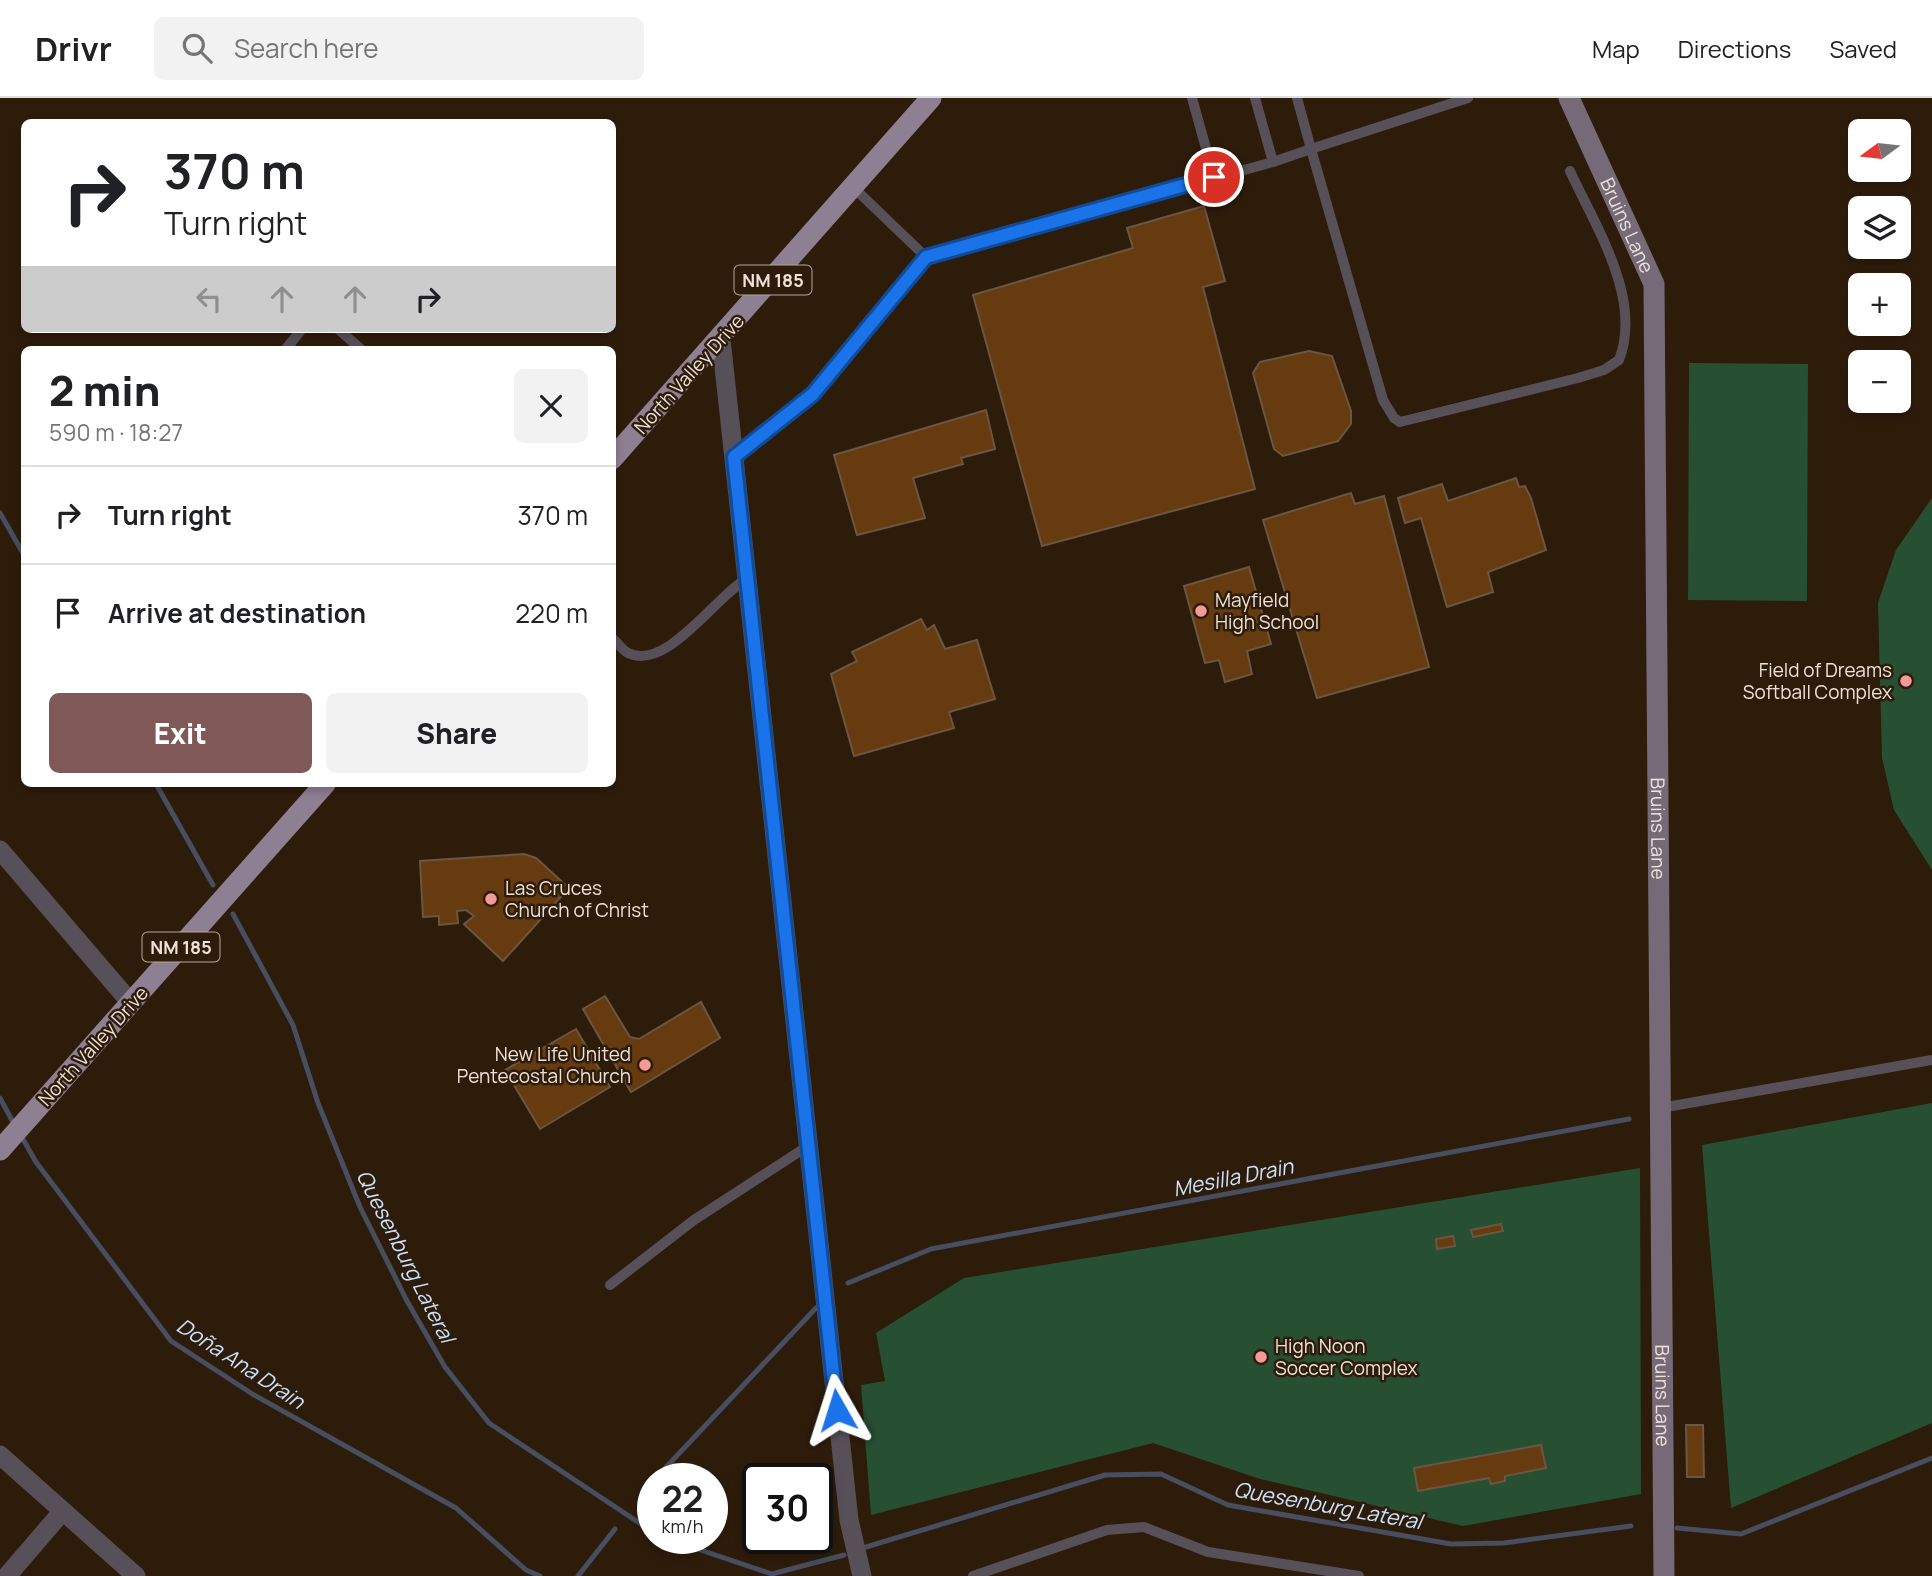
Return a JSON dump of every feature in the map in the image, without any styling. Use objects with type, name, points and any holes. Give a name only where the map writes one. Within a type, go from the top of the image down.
[{"type":"main road","name":"North Valley Drive","points":[[616,455],[721,339],[931,98]]},
{"type":"main road","name":"North Valley Drive","points":[[0,1150],[323,787]]},
{"type":"street","name":"Bruins Lane","points":[[1569,98],[1654,284],[1664,1576]]},
{"type":"street","points":[[721,339],[849,1520],[862,1576]]},
{"type":"street","points":[[0,850],[131,1003]]},
{"type":"street","points":[[0,1455],[136,1576]]},
{"type":"street","points":[[7,1576],[62,1511]]},
{"type":"lane","points":[[1192,98],[1214,177]]},
{"type":"lane","points":[[1255,98],[1273,162]]},
{"type":"lane","points":[[1297,98],[1383,400],[1394,418],[1401,422],[1578,378],[1604,370],[1619,360],[1625,332],[1621,293],[1570,171]]},
{"type":"lane","points":[[734,457],[813,394],[926,257],[1273,162],[1468,98]]},
{"type":"lane","points":[[853,187],[926,257]]},
{"type":"lane","points":[[343,333],[357,346]]},
{"type":"lane","points":[[616,642],[628,653],[646,656],[659,651],[697,624],[733,587],[747,579]]},
{"type":"lane","points":[[1661,1108],[1932,1060]]},
{"type":"lane","points":[[610,1285],[694,1220],[808,1146]]},
{"type":"lane","points":[[973,1576],[1107,1530],[1144,1527],[1208,1552],[1359,1576]]},
{"type":"green space","points":[[1689,363],[1808,364],[1807,601],[1688,600]]},
{"type":"green space","name":"Field of Dreams Softball Complex","points":[[1932,498],[1932,870],[1894,810],[1882,758],[1878,603],[1896,550]]},
{"type":"green space","points":[[1932,1103],[1932,1423],[1731,1508],[1702,1145]]},
{"type":"green space","name":"High Noon Soccer Complex","points":[[1640,1168],[1641,1494],[1463,1526],[1260,1479],[1153,1443],[871,1515],[861,1385],[885,1381],[876,1333],[964,1278]]},
{"type":"building","points":[[1204,206],[1225,281],[1203,287],[1255,489],[1042,546],[973,295],[1133,248],[1127,228]]},
{"type":"building","points":[[1309,351],[1332,356],[1351,411],[1351,424],[1338,441],[1283,456],[1274,449],[1253,373],[1260,362]]},
{"type":"building","points":[[986,410],[995,449],[961,458],[963,464],[913,478],[925,518],[857,535],[834,455]]},
{"type":"building","points":[[1516,478],[1519,487],[1525,486],[1531,498],[1546,550],[1488,572],[1493,592],[1447,607],[1421,518],[1405,523],[1398,498],[1442,484],[1448,501]]},
{"type":"building","points":[[1351,493],[1355,504],[1384,496],[1429,667],[1317,698],[1263,520]]},
{"type":"building","points":[[1249,567],[1271,644],[1247,651],[1252,674],[1225,682],[1219,660],[1205,663],[1184,586]]},
{"type":"building","points":[[921,619],[927,630],[934,625],[945,649],[977,640],[995,699],[949,712],[954,728],[854,756],[831,674],[857,661],[852,652]]},
{"type":"building","name":"Las Cruces Church of Christ","points":[[524,854],[536,858],[569,888],[503,961],[464,924],[474,916],[466,910],[457,911],[458,923],[439,925],[439,916],[423,917],[420,861]]},
{"type":"building","name":"New Life United Pentecostal Church","points":[[605,996],[630,1037],[639,1039],[701,1002],[720,1038],[631,1092],[583,1009]]},
{"type":"building","points":[[576,1029],[610,1087],[540,1129],[505,1070]]},
{"type":"building","points":[[1501,1224],[1503,1231],[1473,1237],[1471,1230]]},
{"type":"building","points":[[1453,1236],[1455,1246],[1437,1249],[1436,1239]]},
{"type":"building","points":[[1686,1425],[1703,1425],[1704,1477],[1687,1477]]},
{"type":"building","points":[[1541,1445],[1546,1468],[1505,1476],[1505,1481],[1491,1484],[1489,1478],[1418,1491],[1414,1468]]},
{"type":"waterway","name":"Quesenburg Lateral","points":[[0,513],[21,550]]},
{"type":"waterway","name":"Quesenburg Lateral","points":[[158,787],[213,885]]},
{"type":"waterway","name":"Quesenburg Lateral","points":[[233,914],[293,1025],[318,1103],[360,1207],[407,1301],[445,1367],[489,1423],[637,1521]]},
{"type":"waterway","name":"Doña Ana Drain","points":[[0,1098],[15,1126]]},
{"type":"waterway","name":"Mesilla Drain","points":[[848,1283],[931,1249],[1629,1119]]},
{"type":"waterway","name":"Doña Ana Drain","points":[[20,1134],[36,1162],[171,1341],[254,1395],[456,1508],[526,1570],[540,1576]]},
{"type":"waterway","name":"Mesilla Drain","points":[[670,1463],[816,1308]]},
{"type":"waterway","name":"Quesenburg Lateral","points":[[1677,1528],[1741,1534],[1932,1458]]},
{"type":"waterway","name":"Quesenburg Lateral","points":[[866,1547],[1105,1475],[1161,1474],[1228,1505],[1451,1544],[1504,1543],[1631,1526]]},
{"type":"waterway","name":"Mesilla Drain","points":[[578,1576],[615,1529]]},
{"type":"waterway","name":"Quesenburg Lateral","points":[[713,1554],[772,1574],[844,1555]]},
{"type":"place","name":"Mayfield High School","points":[[1201,611]]},
{"type":"place","name":"Field of Dreams Softball Complex","points":[[1906,681]]},
{"type":"place","name":"Las Cruces Church of Christ","points":[[491,899]]},
{"type":"place","name":"New Life United Pentecostal Church","points":[[645,1065]]},
{"type":"place","name":"High Noon Soccer Complex","points":[[1261,1357]]},
{"type":"route","points":[[837,1410],[734,457],[813,394],[926,257],[1214,177]]}]
